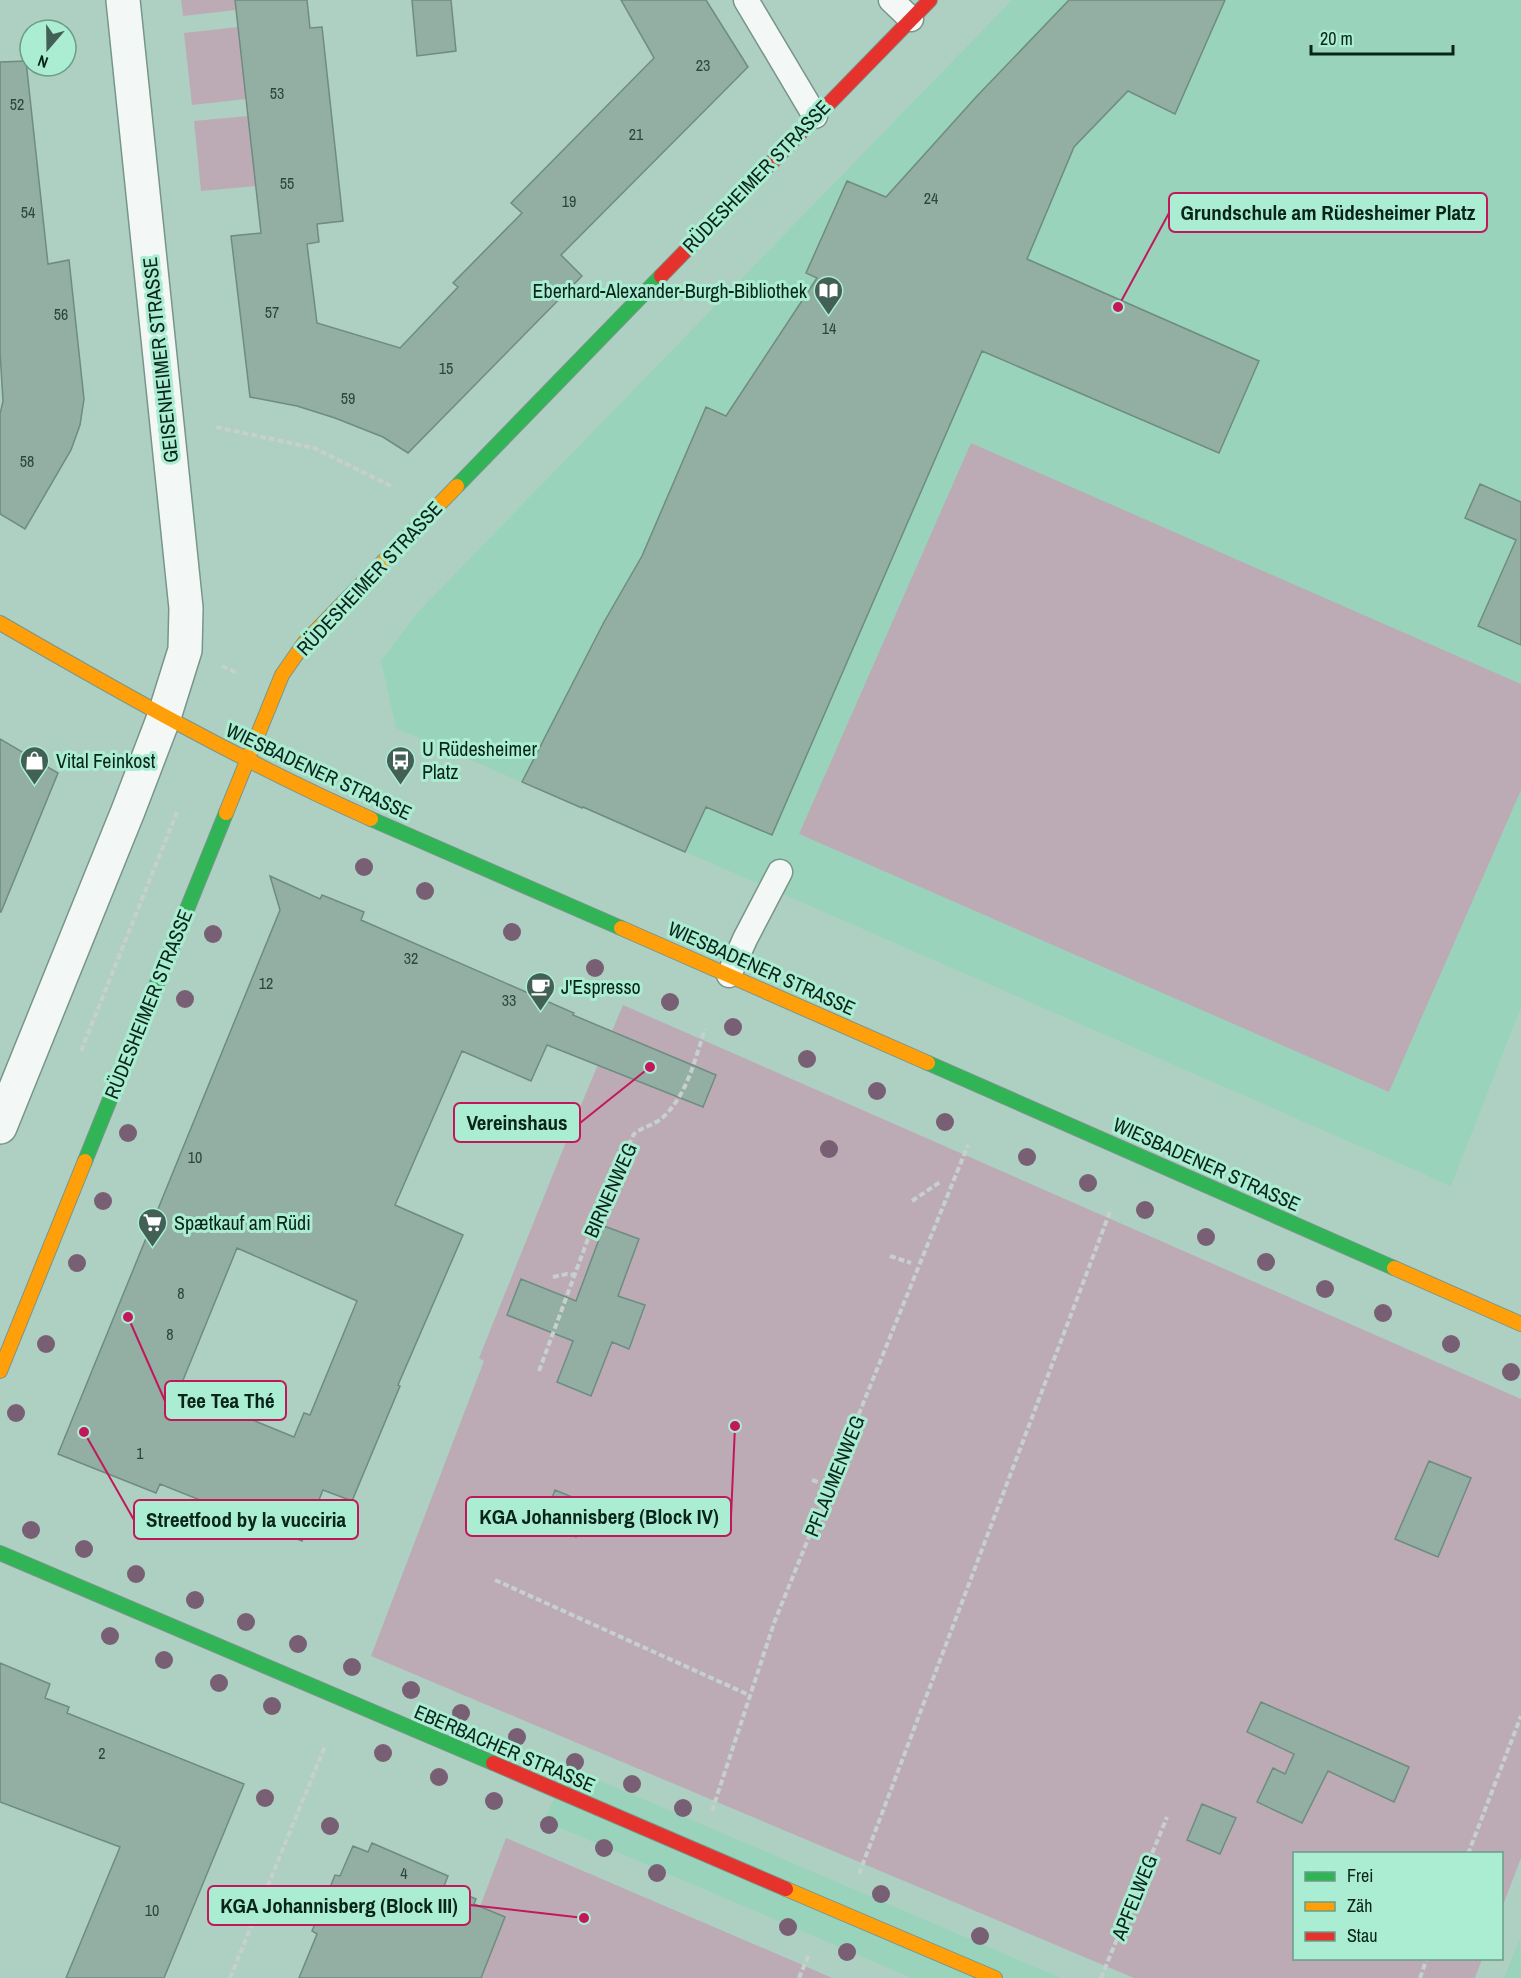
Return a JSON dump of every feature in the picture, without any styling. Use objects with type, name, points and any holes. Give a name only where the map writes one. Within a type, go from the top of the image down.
[{"type":"street","name":"GEISENHEIMER STRASSE","points":[[123,0],[186,608],[185,650],[164,717]]},
{"type":"street","name":"RÜDESHEIMER STRASSE","points":[[0,1371],[8,1331],[282,675],[305,642],[930,0]]},
{"type":"street","name":"WIESBADENER STRASSE","points":[[0,623],[164,717],[338,804],[1521,1323]]},
{"type":"street","points":[[0,1127],[164,717]]},
{"type":"street","name":"EBERBACHER STRASSE","points":[[0,1553],[995,1978]]},
{"type":"lane","points":[[746,0],[815,116]]},
{"type":"lane","points":[[891,0],[910,19]]},
{"type":"lane","points":[[729,975],[780,872]]},
{"type":"path","points":[[216,427],[314,448],[391,486]]},
{"type":"path","points":[[219,665],[243,676]]},
{"type":"path","points":[[401,786],[408,769]]},
{"type":"path","points":[[79,1057],[177,812]]},
{"type":"path","name":"BIRNENWEG","points":[[539,1371],[605,1193],[634,1134],[660,1120],[679,1099],[705,1029]]},
{"type":"path","name":"PFLAUMENWEG","points":[[712,1811],[774,1623],[968,1145]]},
{"type":"path","points":[[912,1201],[939,1182]]},
{"type":"path","points":[[859,1874],[1111,1209]]},
{"type":"path","points":[[890,1256],[910,1263]]},
{"type":"path","points":[[553,1277],[575,1275]]},
{"type":"path","points":[[812,1480],[821,1483]]},
{"type":"path","points":[[495,1580],[749,1695]]},
{"type":"path","points":[[1469,1852],[1521,1716]]},
{"type":"path","points":[[230,1978],[325,1746]]},
{"type":"path","name":"APFELWEG","points":[[1101,1978],[1167,1817]]},
{"type":"path","points":[[799,1978],[809,1954]]},
{"type":"path","points":[[1420,1978],[1428,1960]]},
{"type":"shaded area","points":[[181,0],[235,0],[236,10],[183,16]]},
{"type":"shaded area","points":[[1012,0],[1521,0],[1521,1007],[1451,1186],[396,728],[381,661],[417,613]]},
{"type":"shaded area","points":[[238,27],[246,99],[192,105],[184,33]]},
{"type":"shaded area","points":[[248,116],[256,186],[201,191],[194,121]]},
{"type":"shaded area","points":[[971,443],[1521,684],[1521,790],[1389,1092],[799,834]]},
{"type":"shaded area","points":[[623,1005],[1521,1399],[1521,1858],[1503,1905],[1503,1852],[1293,1852],[1293,1960],[1482,1960],[1475,1978],[1134,1978],[371,1656],[484,1361],[479,1358]]},
{"type":"shaded area","points":[[568,1767],[1061,1978],[912,1978],[544,1821]]},
{"type":"shaded area","points":[[506,1838],[798,1963],[832,1978],[453,1978]]},
{"type":"shaded area","points":[[1520,1938],[1521,1978],[1504,1978]]},
{"type":"building","points":[[235,0],[307,0],[310,28],[322,27],[343,221],[317,224],[319,242],[307,244],[317,323],[400,348],[458,287],[453,283],[522,213],[511,203],[654,58],[621,0],[706,0],[748,67],[561,255],[582,276],[408,453],[383,437],[335,418],[297,406],[250,397],[231,236],[261,233]]},
{"type":"building","points":[[412,0],[451,0],[456,51],[417,56]]},
{"type":"building","points":[[1069,0],[1225,0],[1175,114],[1128,91],[1074,147],[1027,259],[1259,361],[1219,453],[982,351],[772,835],[706,807],[685,852],[522,782],[604,622],[642,556],[706,407],[726,416],[817,278],[806,273],[847,181],[886,197],[977,96]]},
{"type":"building","points":[[18,61],[18,78],[28,78],[48,264],[69,260],[84,399],[80,425],[71,450],[25,529],[0,514],[0,414],[3,401],[0,352],[0,62]]},
{"type":"building","points":[[1480,484],[1521,502],[1521,645],[1478,626],[1516,540],[1465,518]]},
{"type":"building","points":[[0,739],[58,773],[1,912],[0,912]]},
{"type":"building","points":[[270,876],[320,899],[322,895],[364,912],[361,920],[574,1013],[573,1015],[716,1075],[703,1107],[547,1045],[531,1081],[462,1051],[395,1205],[463,1235],[398,1385],[400,1386],[352,1501],[323,1490],[302,1541],[160,1484],[156,1493],[58,1454],[280,910]],"holes":[[[237,1248],[357,1301],[310,1415],[304,1413],[294,1437],[179,1390]]]},
{"type":"building","points":[[604,1226],[639,1239],[618,1296],[645,1305],[629,1349],[612,1342],[591,1396],[557,1382],[573,1341],[507,1315],[521,1279],[576,1301]]},
{"type":"building","points":[[1429,1461],[1471,1478],[1438,1557],[1395,1539]]},
{"type":"building","points":[[555,1490],[589,1504],[576,1537],[542,1524]]},
{"type":"building","points":[[0,1663],[50,1684],[45,1698],[69,1707],[67,1713],[244,1784],[164,1978],[66,1978],[120,1847],[0,1802]]},
{"type":"building","points":[[1261,1702],[1409,1767],[1394,1802],[1328,1771],[1302,1823],[1257,1802],[1273,1768],[1285,1774],[1294,1754],[1247,1732]]},
{"type":"building","points":[[1202,1804],[1236,1818],[1220,1854],[1187,1840]]},
{"type":"building","points":[[372,1843],[448,1876],[444,1886],[476,1899],[474,1904],[505,1917],[481,1978],[299,1978],[317,1934],[312,1931],[335,1875],[340,1876],[353,1846],[368,1852]]},
{"type":"traffic: fast","points":[[457,486],[661,276]]},
{"type":"traffic: fast","points":[[85,1161],[226,813]]},
{"type":"traffic: fast","points":[[371,819],[621,928]]},
{"type":"traffic: fast","points":[[928,1063],[1394,1268]]},
{"type":"traffic: fast","points":[[0,1553],[493,1763]]},
{"type":"traffic: slow","points":[[226,813],[282,675],[305,642],[457,486]]},
{"type":"traffic: slow","points":[[0,623],[229,750],[371,819]]},
{"type":"traffic: slow","points":[[621,928],[928,1063]]},
{"type":"traffic: slow","points":[[0,1371],[85,1161]]},
{"type":"traffic: slow","points":[[1394,1268],[1521,1324]]},
{"type":"traffic: slow","points":[[786,1889],[995,1978]]},
{"type":"traffic: jam","points":[[661,276],[930,0]]},
{"type":"traffic: jam","points":[[493,1763],[786,1889]]},
{"type":"place","name":"Grundschule am Rüdesheimer Platz","points":[[1118,307]]},
{"type":"place","name":"Eberhard-Alexander-Burgh-Bibliothek","points":[[828,316]]},
{"type":"place","name":"Vital Feinkost","points":[[35,786]]},
{"type":"place","name":"U Rüdesheimer Platz","points":[[401,786]]},
{"type":"place","name":"J'Espresso","points":[[540,1012]]},
{"type":"place","name":"Vereinshaus","points":[[650,1067]]},
{"type":"place","name":"Spætkauf am Rüdi","points":[[153,1248]]},
{"type":"place","name":"Tee Tea Thé","points":[[128,1317]]},
{"type":"place","name":"KGA Johannisberg (Block IV)","points":[[735,1426]]},
{"type":"place","name":"Streetfood by la vucciria","points":[[84,1432]]},
{"type":"place","name":"KGA Johannisberg (Block III)","points":[[584,1918]]}]
